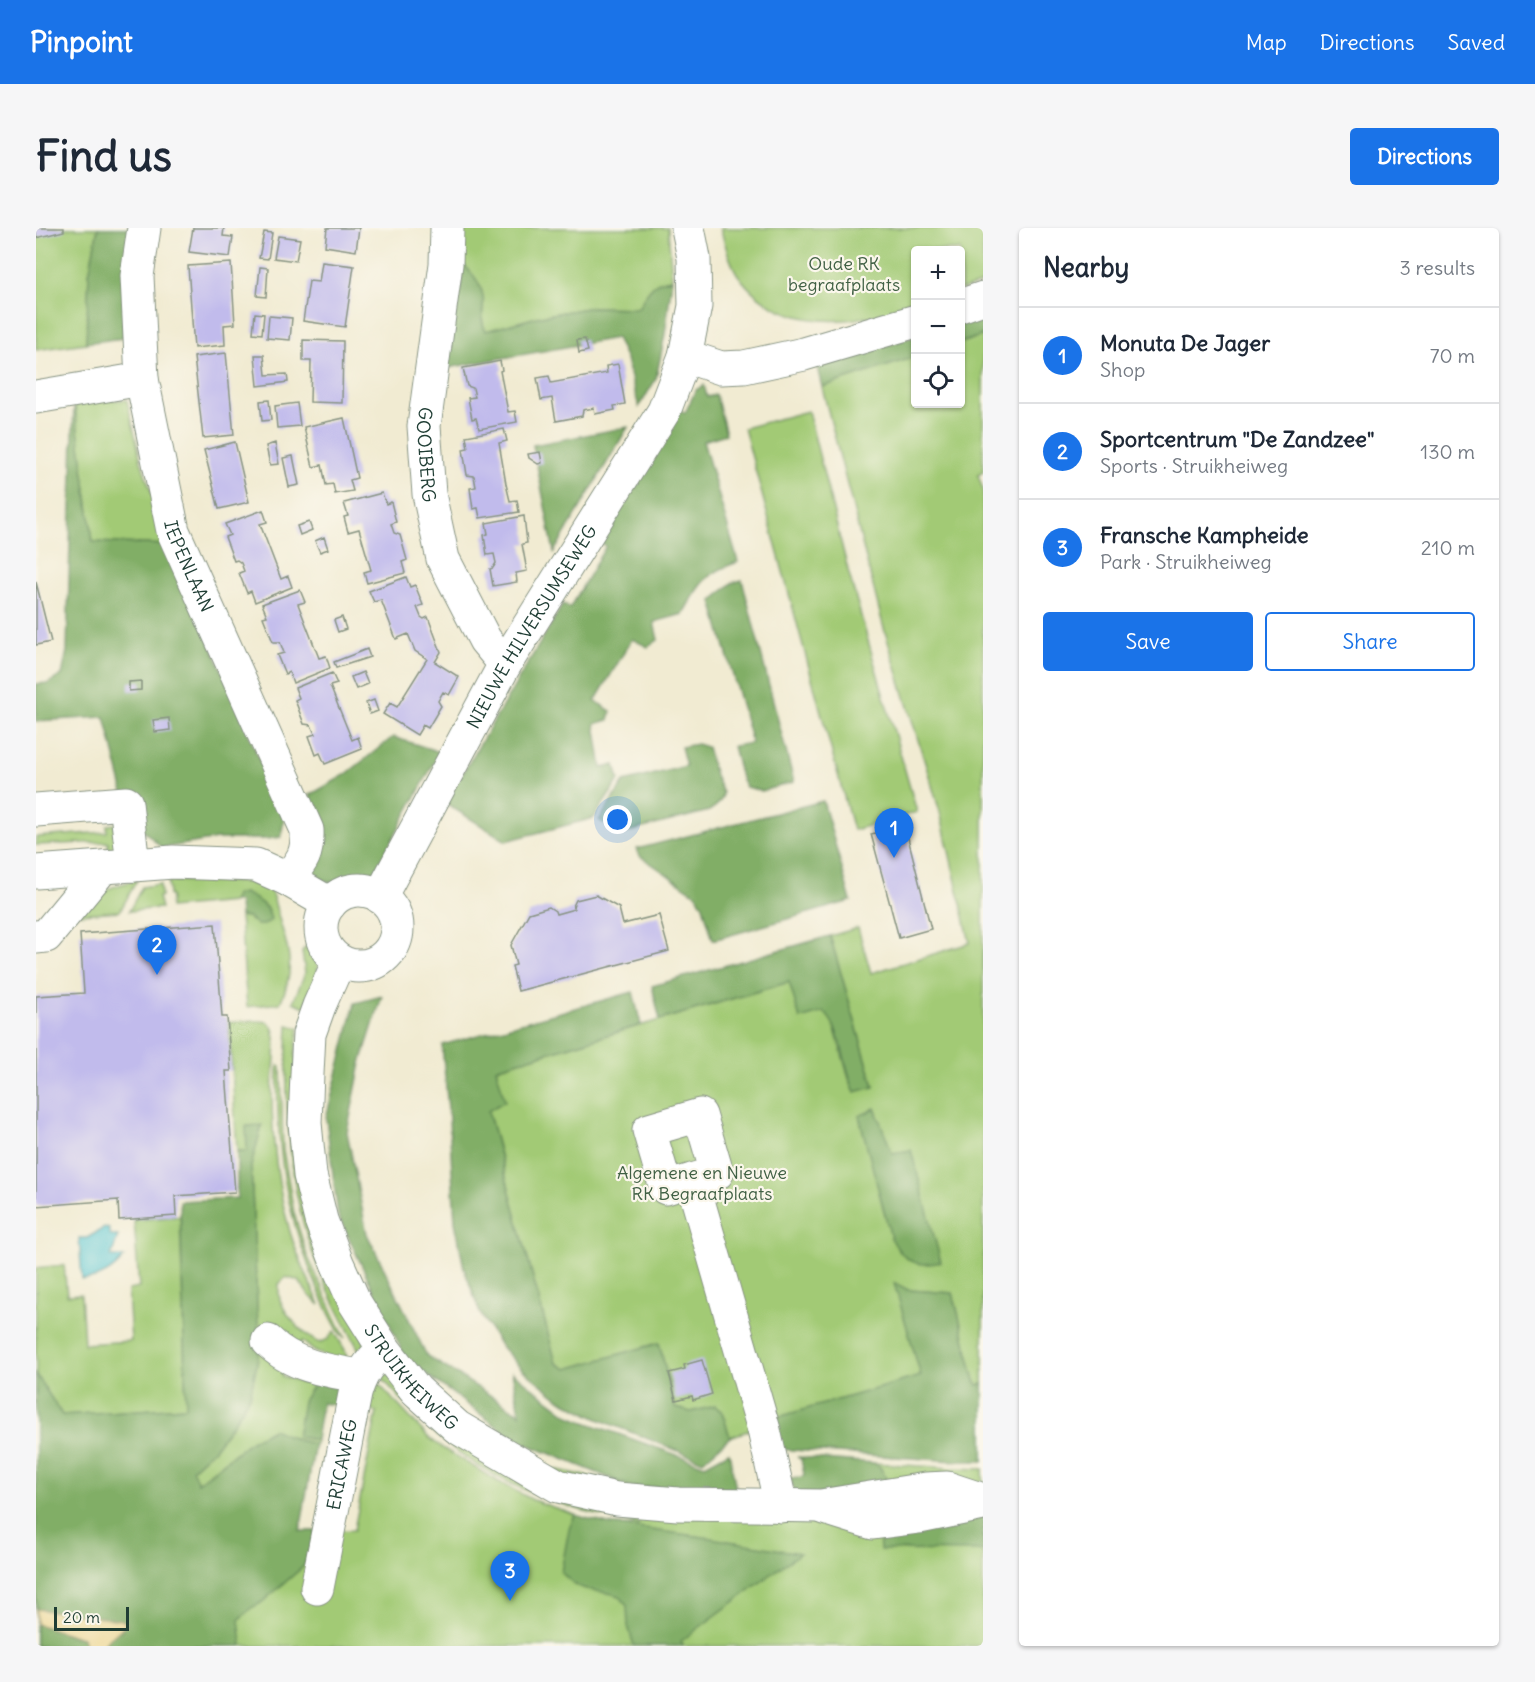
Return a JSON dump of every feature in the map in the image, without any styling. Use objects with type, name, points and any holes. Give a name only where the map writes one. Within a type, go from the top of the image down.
[{"type":"street","name":"IEPENLAAN","points":[[144,228],[137,276],[142,379],[173,531],[307,830],[308,847],[303,859],[287,879]]},
{"type":"street","name":"GOOIBERG","points":[[447,228],[446,264],[424,426],[429,494],[443,559],[485,640],[505,664]]},
{"type":"street","name":"NIEUWE HILVERSUMSEWEG","points":[[380,897],[505,664],[664,411],[685,356],[695,306],[694,258],[688,228]]},
{"type":"street","points":[[965,304],[983,298]]},
{"type":"street","points":[[685,356],[721,368],[744,368],[804,354],[911,322]]},
{"type":"street","points":[[36,397],[142,379]]},
{"type":"street","points":[[36,810],[126,804],[118,866],[46,936],[36,937]]},
{"type":"street","points":[[36,872],[173,862],[256,865],[287,879],[330,904]]},
{"type":"street","points":[[359,890],[380,897],[387,903],[395,919],[397,927],[393,945],[381,959],[365,966],[347,964],[339,960],[329,952],[323,940],[322,921],[330,904],[348,892],[359,890]]},
{"type":"street","name":"STRUIKHEIWEG","points":[[339,960],[309,1034],[305,1123],[310,1175],[321,1220],[355,1303],[370,1364],[416,1390],[457,1427],[558,1486],[617,1499],[678,1504],[821,1506],[926,1489],[946,1488],[983,1502]]},
{"type":"street","points":[[692,1180],[764,1430],[781,1506]]},
{"type":"street","points":[[268,1341],[279,1353],[320,1370],[370,1364]]},
{"type":"street","name":"ERICAWEG","points":[[317,1588],[355,1394],[370,1364]]},
{"type":"green space","points":[[36,228],[98,228],[89,274],[86,343],[36,350]]},
{"type":"green space","points":[[98,228],[135,228],[130,253],[123,338],[86,343],[89,274]]},
{"type":"green space","points":[[461,228],[668,228],[672,279],[655,285],[638,308],[593,307],[541,316],[486,331],[483,323],[482,292],[473,274],[462,263],[464,247]]},
{"type":"green space","name":"Oude RK begraafplaats","points":[[720,228],[983,228],[983,283],[965,289],[965,246],[911,246],[911,306],[868,317],[844,320],[820,320],[797,316],[776,308],[756,294],[738,275]]},
{"type":"green space","points":[[462,263],[473,274],[482,292],[482,322],[486,331],[541,316],[593,307],[638,308],[655,285],[672,279],[656,379],[639,407],[626,359],[616,338],[441,369],[461,289]]},
{"type":"green space","points":[[983,314],[983,335],[965,342],[965,320]]},
{"type":"green space","name":"Algemene en Nieuwe RK Begraafplaats","points":[[983,335],[983,472],[978,475],[983,490],[983,1384],[978,1385],[975,1381],[953,1293],[908,1290],[895,1283],[921,1376],[778,1417],[775,1431],[750,1430],[730,1437],[722,1412],[715,1406],[691,1412],[675,1408],[659,1343],[567,1369],[556,1363],[488,1110],[504,1101],[496,1068],[789,982],[832,1019],[849,1079],[855,1091],[874,1086],[830,936],[858,928],[871,973],[970,943],[940,812],[883,625],[822,387],[911,358],[911,408],[965,408],[965,342]],"holes":[[[875,1109],[892,1153],[911,1151],[899,1253],[859,1116]]]},
{"type":"green space","points":[[911,337],[911,358],[822,387],[817,367]]},
{"type":"green space","points":[[704,385],[707,397],[716,395],[726,434],[703,441],[738,562],[710,575],[699,587],[683,614],[654,622],[658,640],[648,647],[632,639],[595,701],[611,711],[609,720],[595,724],[602,768],[615,765],[619,780],[594,818],[506,841],[445,803],[563,604],[570,608],[606,546],[599,541],[677,408],[685,413],[696,390]]},
{"type":"green space","points":[[74,400],[127,400],[141,461],[169,545],[93,542]]},
{"type":"green space","points":[[74,400],[93,542],[169,545],[284,818],[281,837],[217,839],[162,848],[124,811],[122,785],[105,717],[36,721],[36,684],[49,683],[62,675],[67,651]]},
{"type":"green space","points":[[808,411],[849,574],[917,812],[853,830],[744,428]]},
{"type":"green space","points":[[628,427],[554,552],[533,445]]},
{"type":"green space","points":[[742,580],[794,782],[762,791],[746,787],[741,778],[733,746],[752,743],[712,601],[732,583]]},
{"type":"green space","points":[[393,737],[440,752],[372,877],[356,883],[342,884],[327,882],[311,875],[318,830],[310,795],[345,775]]},
{"type":"green space","points":[[697,744],[707,747],[715,776],[723,793],[720,802],[714,808],[624,833],[614,830],[599,820],[624,782],[686,766],[681,747]]},
{"type":"green space","points":[[823,801],[851,901],[713,940],[703,906],[697,895],[640,856],[637,849]]},
{"type":"green space","points":[[115,824],[117,849],[108,849],[108,842],[36,845],[36,837],[107,832],[107,825]]},
{"type":"green space","points":[[137,880],[120,911],[78,914],[104,891]]},
{"type":"green space","points":[[168,882],[247,882],[270,889],[290,964],[287,983],[280,1003],[247,1007],[240,916],[248,917],[251,921],[269,910],[243,893],[233,899],[233,902],[170,908],[171,896],[169,896]]},
{"type":"green space","points":[[160,884],[161,896],[158,897],[161,908],[129,911],[142,887]]},
{"type":"green space","points":[[244,893],[265,906],[271,920],[264,925],[257,925],[248,917],[240,916],[239,902],[233,902],[236,895]]},
{"type":"green space","points":[[830,936],[874,1087],[855,1092],[839,1038],[830,1019],[824,1012],[800,1019],[789,982],[660,1020],[652,986]]},
{"type":"green space","points":[[309,945],[315,952],[318,967],[305,1007],[293,1002],[305,973],[302,952]]},
{"type":"green space","points":[[633,992],[641,1025],[496,1068],[505,1101],[488,1111],[556,1363],[567,1369],[659,1343],[675,1408],[691,1412],[715,1406],[722,1412],[730,1437],[703,1461],[598,1419],[561,1400],[523,1370],[499,1344],[480,1313],[464,1268],[455,1222],[442,1045]]},
{"type":"green space","points":[[382,996],[361,1063],[347,1132],[367,1234],[427,1356],[520,1414],[512,1372],[571,1417],[705,1465],[729,1452],[736,1489],[632,1487],[514,1439],[406,1359],[338,1215],[326,1118],[355,1003]]},
{"type":"green space","points":[[262,1021],[270,1024],[275,1037],[272,1109],[278,1178],[292,1238],[320,1305],[299,1281],[286,1277],[279,1284],[279,1298],[292,1320],[314,1340],[320,1343],[328,1339],[334,1331],[345,1350],[348,1366],[314,1351],[302,1341],[282,1376],[302,1383],[315,1382],[297,1437],[316,1440],[315,1444],[297,1440],[272,1429],[251,1441],[197,1483],[192,1469],[214,1449],[250,1396],[259,1353],[251,1166],[262,1125],[247,1151],[237,1151],[229,1022]]},
{"type":"green space","points":[[288,1025],[299,1028],[295,1055],[365,1345],[360,1352],[317,1265],[297,1197],[287,1111]]},
{"type":"green space","points":[[278,1065],[281,1066],[283,1149],[294,1213],[307,1255],[345,1338],[339,1332],[309,1268],[289,1203],[279,1137]]},
{"type":"green space","points":[[875,1108],[892,1153],[911,1150],[941,1262],[924,1264],[911,1261],[900,1252],[891,1238],[859,1116]]},
{"type":"green space","points":[[262,1125],[251,1166],[259,1353],[250,1396],[214,1449],[192,1469],[198,1483],[251,1441],[273,1429],[297,1440],[315,1444],[300,1531],[316,1531],[304,1566],[239,1620],[241,1646],[108,1646],[105,1644],[115,1633],[122,1630],[36,1609],[36,1374],[62,1415],[186,1407],[180,1201],[237,1198],[237,1151],[247,1151],[246,1126]]},
{"type":"green space","points":[[180,1216],[186,1407],[62,1415],[36,1374],[36,1268],[64,1265],[67,1295],[81,1294],[84,1344],[131,1341],[128,1290],[139,1288],[134,1220]]},
{"type":"green space","points":[[894,1283],[908,1290],[953,1293],[975,1381],[978,1385],[983,1384],[983,1461],[778,1449],[775,1431],[778,1417],[921,1376]]},
{"type":"green space","points":[[391,1374],[476,1453],[785,1517],[789,1522],[983,1519],[983,1646],[36,1646],[36,1540],[354,1530],[377,1412],[359,1409],[374,1379],[428,1437],[444,1449],[533,1500],[575,1515],[571,1526],[640,1525],[587,1512],[548,1499],[491,1473],[456,1451],[432,1431],[379,1375]]},
{"type":"green space","points":[[345,1380],[341,1406],[322,1403],[316,1440],[297,1437],[303,1401],[315,1382]]},
{"type":"green space","points":[[797,1457],[874,1463],[880,1467],[890,1487],[796,1496],[790,1478],[802,1477],[804,1474],[801,1459]]},
{"type":"green space","points":[[874,1463],[983,1469],[983,1491],[890,1487],[880,1467]]},
{"type":"green space","points":[[575,1515],[608,1524],[800,1553],[681,1641],[684,1646],[634,1646],[628,1626],[627,1606],[620,1596],[582,1588],[561,1572],[569,1529]]},
{"type":"green space","points":[[983,1515],[983,1551],[880,1550],[879,1531]]},
{"type":"green space","points":[[36,1624],[83,1639],[85,1646],[36,1646]]},
{"type":"sand","points":[[36,1609],[123,1620],[127,1624],[105,1643],[108,1646],[85,1646],[83,1638],[36,1624]]},
{"type":"water","points":[[104,1228],[109,1229],[111,1236],[118,1236],[111,1257],[124,1257],[106,1273],[82,1280],[79,1238],[87,1238]]},
{"type":"building","points":[[36,228],[64,228],[64,231],[36,238]]},
{"type":"building","points":[[193,228],[224,228],[223,236],[233,237],[230,257],[189,252]]},
{"type":"building","points":[[327,228],[359,228],[356,251],[325,246]]},
{"type":"building","points":[[264,232],[272,233],[268,259],[259,258]]},
{"type":"building","points":[[278,236],[300,239],[296,261],[274,258]]},
{"type":"building","points":[[322,262],[354,266],[345,327],[303,321],[309,281],[319,282]]},
{"type":"building","points":[[231,263],[235,324],[224,325],[225,345],[194,348],[188,266]]},
{"type":"building","points":[[260,267],[268,268],[266,297],[257,296]]},
{"type":"building","points":[[255,313],[264,314],[262,334],[253,333]]},
{"type":"building","points":[[269,316],[292,318],[290,340],[267,338]]},
{"type":"building","points":[[585,339],[588,351],[579,353],[577,340]]},
{"type":"building","points":[[303,340],[343,341],[342,403],[310,402],[311,361],[303,361]]},
{"type":"building","points":[[226,353],[234,435],[203,438],[194,357]]},
{"type":"building","points":[[255,355],[264,355],[266,375],[287,374],[288,382],[258,386]]},
{"type":"building","points":[[500,361],[508,412],[515,411],[517,422],[479,429],[476,418],[472,419],[468,398],[475,397],[473,388],[467,386],[463,368]]},
{"type":"building","points":[[618,364],[625,404],[614,406],[615,410],[595,414],[594,408],[583,410],[582,416],[556,421],[552,398],[541,400],[537,378],[549,376],[551,383],[607,373],[606,366]]},
{"type":"building","points":[[269,400],[271,420],[262,421],[260,401]]},
{"type":"building","points":[[297,403],[300,426],[277,428],[275,406]]},
{"type":"building","points":[[344,418],[357,478],[350,480],[353,491],[335,494],[333,484],[326,485],[322,465],[313,467],[304,427]]},
{"type":"building","points":[[504,429],[507,441],[499,443],[506,484],[510,501],[517,500],[519,512],[480,518],[478,508],[473,509],[470,488],[476,487],[474,476],[467,475],[463,449],[468,448],[466,436]]},
{"type":"building","points":[[235,442],[249,502],[219,509],[204,450]]},
{"type":"building","points":[[275,443],[279,464],[270,465],[266,446]]},
{"type":"building","points":[[540,452],[542,463],[538,464],[529,458],[528,454]]},
{"type":"building","points":[[293,456],[299,485],[289,487],[283,458]]},
{"type":"building","points":[[382,493],[386,504],[391,502],[396,522],[391,524],[394,533],[400,535],[407,560],[402,562],[405,573],[367,583],[364,572],[371,570],[359,529],[348,532],[344,517],[348,516],[344,503]]},
{"type":"building","points":[[263,510],[267,522],[260,524],[281,579],[288,576],[292,587],[255,602],[251,591],[247,593],[239,573],[244,571],[241,563],[234,561],[225,537],[230,535],[225,524]]},
{"type":"building","points":[[524,516],[527,543],[522,544],[527,571],[516,573],[517,582],[493,586],[490,569],[496,563],[494,554],[487,555],[484,535],[488,534],[486,523]]},
{"type":"building","points":[[309,522],[312,530],[300,535],[297,526]]},
{"type":"building","points":[[324,537],[328,549],[320,552],[315,541]]},
{"type":"building","points":[[406,577],[410,587],[415,585],[423,605],[417,607],[421,617],[424,619],[428,617],[441,652],[435,662],[459,677],[449,695],[443,692],[438,701],[441,706],[428,728],[423,725],[417,735],[383,714],[390,703],[397,707],[427,659],[415,651],[408,634],[396,639],[381,600],[374,602],[369,591]]},
{"type":"building","points":[[36,582],[51,642],[36,645]]},
{"type":"building","points":[[300,590],[305,602],[298,604],[319,658],[326,656],[330,668],[293,683],[289,672],[285,674],[277,655],[284,653],[280,642],[273,642],[263,617],[267,616],[262,604]]},
{"type":"building","points":[[342,617],[346,629],[338,632],[334,620]]},
{"type":"building","points":[[367,649],[370,657],[336,668],[334,662]]},
{"type":"building","points":[[363,672],[368,684],[356,689],[351,677]]},
{"type":"building","points":[[332,673],[337,684],[330,686],[352,740],[358,737],[362,749],[325,764],[320,753],[316,755],[309,736],[315,734],[311,725],[304,724],[295,700],[299,698],[295,688]]},
{"type":"building","points":[[141,681],[141,690],[129,691],[129,682]]},
{"type":"building","points":[[374,700],[378,711],[370,714],[366,703]]},
{"type":"building","points":[[169,718],[170,730],[155,732],[153,720]]},
{"type":"building","points":[[905,826],[931,929],[899,938],[871,834]]},
{"type":"building","points":[[596,895],[619,908],[623,924],[659,915],[669,951],[518,991],[512,966],[516,965],[511,945],[529,913],[549,907],[556,914],[574,909],[576,900]]},
{"type":"building","points":[[215,924],[222,1017],[227,1017],[231,1071],[226,1071],[235,1192],[175,1196],[176,1216],[119,1220],[118,1200],[36,1206],[36,996],[84,993],[80,934]]},
{"type":"building","points":[[702,1360],[712,1394],[693,1400],[692,1396],[676,1400],[669,1373],[685,1369],[684,1365]]},
{"type":"place","name":"Monuta De Jager","points":[[894,858]]},
{"type":"place","name":"Sportcentrum \"De Zandzee\"","points":[[157,975]]},
{"type":"place","name":"Fransche Kampheide","points":[[510,1601]]}]
